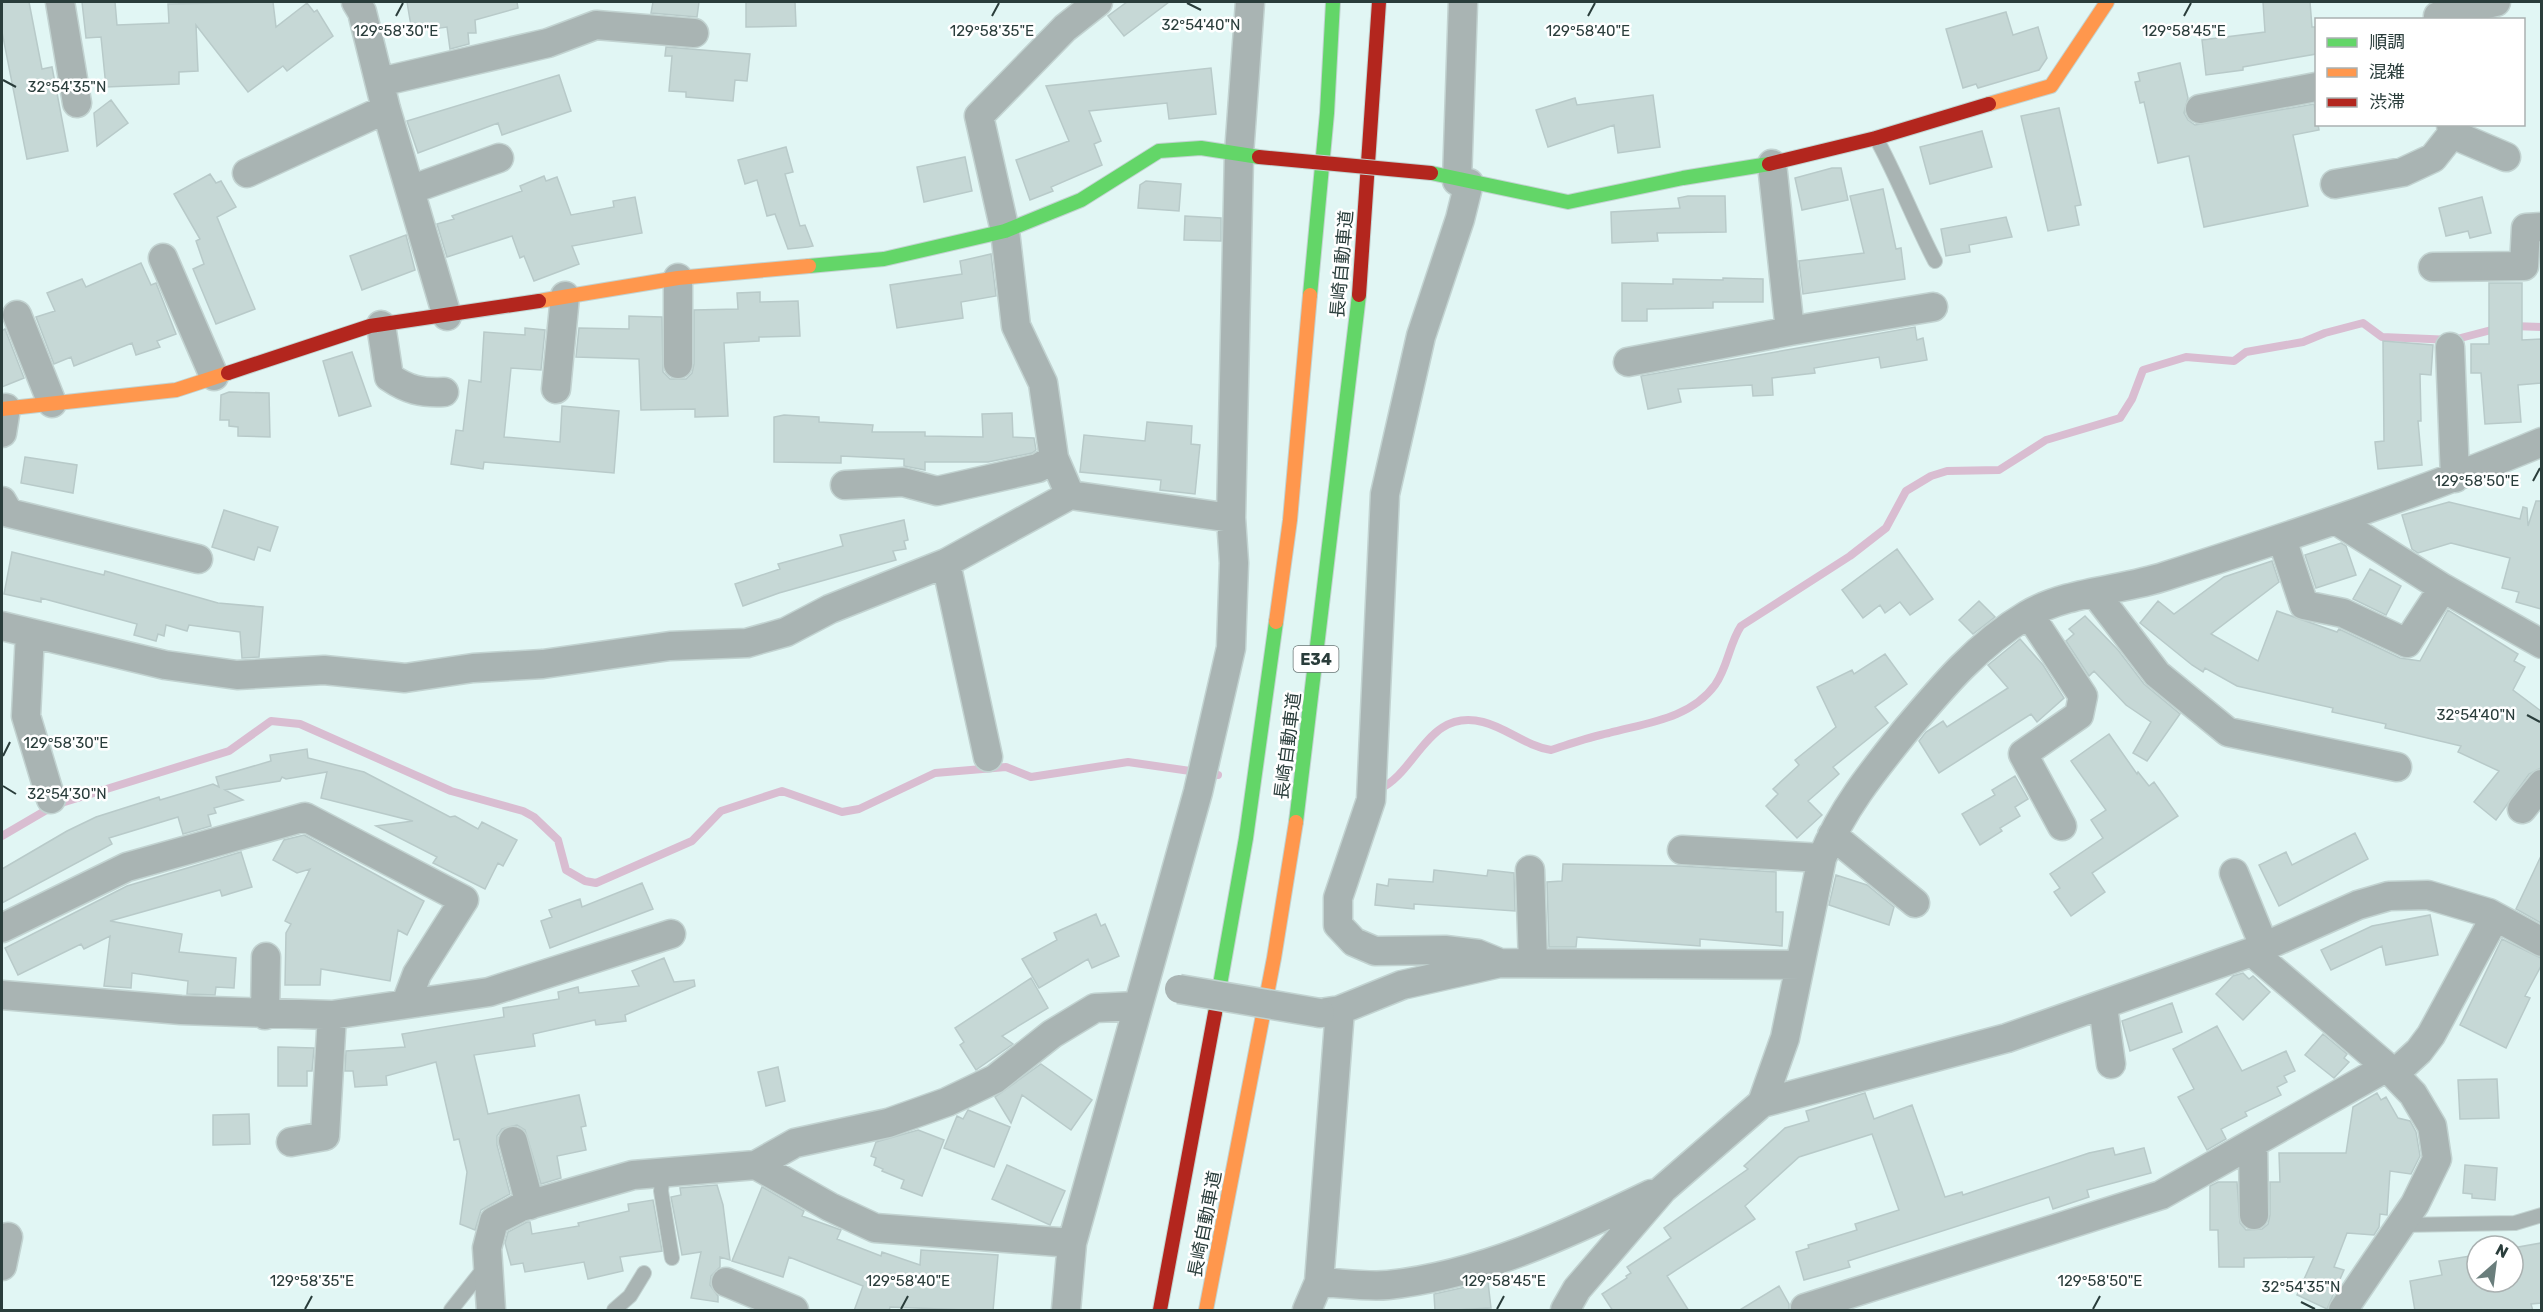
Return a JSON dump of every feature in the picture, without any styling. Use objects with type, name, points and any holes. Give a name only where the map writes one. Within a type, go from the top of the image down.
[{"type":"main road","name":"長崎自動車道","points":[[1160,1311],[1188,1171],[1246,838],[1290,520],[1327,113],[1333,2]]},
{"type":"main road","name":"長崎自動車道","points":[[1206,1311],[1274,958],[1299,802],[1360,285],[1379,2]]},
{"type":"main road","points":[[3,417],[52,403],[176,390],[370,326],[447,316],[678,278],[884,259],[1005,231],[1081,200],[1159,151],[1201,148],[1249,156],[1452,179],[1568,202],[1683,178],[1772,164],[1876,138],[2052,86],[2107,2]]},
{"type":"street","points":[[60,2],[77,103]]},
{"type":"street","points":[[356,2],[362,12],[383,95],[447,316]]},
{"type":"street","points":[[1070,495],[1054,458],[1043,383],[1016,326],[1005,231],[979,116],[1065,28],[1098,2]]},
{"type":"street","points":[[1066,1311],[1072,1243],[1198,792],[1232,648],[1234,564],[1231,518],[1249,156],[1250,2]]},
{"type":"street","points":[[1463,2],[1452,179],[1460,219],[1420,336],[1385,494],[1371,800],[1338,898],[1338,925],[1354,942],[1375,951],[1445,950],[1478,954],[1500,963]]},
{"type":"street","points":[[2436,12],[2496,2]]},
{"type":"street","points":[[247,173],[383,95],[548,43],[596,25],[694,33]]},
{"type":"street","points":[[2200,109],[2315,87]]},
{"type":"street","points":[[2335,184],[2403,172],[2433,158],[2451,129],[2506,157]]},
{"type":"street","points":[[410,190],[499,158]]},
{"type":"street","points":[[1772,164],[1790,330]]},
{"type":"street","points":[[2433,267],[2524,266],[2526,228],[2541,227]]},
{"type":"street","points":[[164,258],[214,376]]},
{"type":"street","points":[[678,278],[678,364]]},
{"type":"street","points":[[556,389],[565,296]]},
{"type":"street","points":[[1628,362],[1790,330],[1933,307]]},
{"type":"street","points":[[17,315],[52,403]]},
{"type":"street","points":[[381,325],[389,377],[404,387],[420,393],[444,392]]},
{"type":"street","points":[[2450,347],[2462,396],[2455,478]]},
{"type":"street","points":[[1762,1103],[1785,1038],[1827,846],[1860,787],[1943,685],[1993,637],[2029,614],[2095,593],[2152,581],[2337,521],[2455,478],[2541,442]]},
{"type":"street","points":[[845,485],[903,483],[937,491],[1038,468],[1054,458]]},
{"type":"street","points":[[2,626],[165,664],[237,675],[324,669],[405,678],[473,668],[543,664],[670,646],[747,643],[786,632],[830,609],[946,563],[1070,495],[1231,518]]},
{"type":"street","points":[[2,501],[9,513],[198,559]]},
{"type":"street","points":[[2337,521],[2443,588],[2541,644]]},
{"type":"street","points":[[2283,539],[2304,605],[2343,613],[2407,644],[2443,588]]},
{"type":"street","points":[[946,563],[988,758]]},
{"type":"street","points":[[2095,593],[2157,674],[2228,732],[2397,767]]},
{"type":"street","points":[[2029,614],[2083,696],[2079,715],[2023,754],[2062,826]]},
{"type":"street","points":[[30,633],[26,716],[51,799]]},
{"type":"street","points":[[2522,809],[2541,784]]},
{"type":"street","points":[[2,928],[126,867],[305,817],[464,900],[417,974],[406,1003]]},
{"type":"street","points":[[1682,850],[1827,846],[1915,903]]},
{"type":"street","points":[[1530,870],[1533,963]]},
{"type":"street","points":[[2234,873],[2258,949],[2391,1070],[2413,1094],[2432,1126],[2437,1160],[2415,1204],[2343,1311]]},
{"type":"street","points":[[1565,1311],[1577,1289],[1663,1189],[1762,1103],[2007,1038],[2103,1006],[2258,949],[2358,905],[2389,896],[2428,895],[2495,916],[2541,942]]},
{"type":"street","points":[[1805,1308],[2161,1195],[2391,1070],[2419,1051],[2431,1035],[2495,916]]},
{"type":"street","points":[[2,995],[265,1015],[332,1015],[489,992],[671,934]]},
{"type":"street","points":[[265,1015],[267,957]]},
{"type":"street","points":[[491,1311],[487,1248],[494,1221],[530,1205],[633,1175],[756,1165],[795,1143],[888,1123],[947,1102],[995,1079],[1052,1034],[1095,1008],[1140,994],[1179,989],[1330,1012],[1402,985],[1500,963],[1800,965]]},
{"type":"street","points":[[2103,1006],[2111,1064]]},
{"type":"street","points":[[1307,1311],[1319,1282],[1330,1012]]},
{"type":"street","points":[[291,1142],[326,1136],[332,1015]]},
{"type":"street","points":[[513,1141],[530,1205]]},
{"type":"street","points":[[2253,1143],[2254,1215]]},
{"type":"street","points":[[756,1165],[831,1207],[875,1228],[1072,1243]]},
{"type":"street","points":[[1319,1282],[1387,1285],[1482,1264],[1557,1240],[1663,1189]]},
{"type":"street","points":[[2,1266],[8,1237]]},
{"type":"street","points":[[726,1282],[794,1311]]},
{"type":"lane","points":[[1876,138],[1902,186],[1917,226],[1935,261]]},
{"type":"lane","points":[[663,1173],[661,1191],[672,1258]]},
{"type":"lane","points":[[2401,1225],[2515,1223],[2541,1215]]},
{"type":"lane","points":[[451,1311],[488,1263]]},
{"type":"lane","points":[[614,1311],[630,1296],[644,1273]]},
{"type":"building","points":[[2,2],[29,2],[42,69],[52,67],[68,151],[27,159],[2,32]]},
{"type":"building","points":[[82,2],[115,2],[117,25],[169,23],[168,4],[273,2],[276,27],[307,3],[314,12],[317,10],[333,36],[287,71],[283,66],[248,92],[196,25],[198,71],[179,72],[179,84],[106,87],[101,37],[86,38]]},
{"type":"building","points":[[407,2],[517,2],[518,8],[475,20],[476,33],[468,33],[469,44],[450,49],[447,27],[412,32]]},
{"type":"building","points":[[653,2],[699,2],[697,17],[651,13]]},
{"type":"building","points":[[746,2],[795,2],[796,26],[746,27]]},
{"type":"building","points":[[1127,2],[1169,2],[1124,36],[1108,16]]},
{"type":"building","points":[[2263,2],[2310,2],[2312,27],[2315,27],[2315,54],[2243,67],[2243,70],[2206,75],[2202,40],[2265,32]]},
{"type":"building","points":[[2006,12],[2013,35],[2038,27],[2047,58],[2039,70],[1978,88],[1976,84],[1963,88],[1946,29]]},
{"type":"building","points":[[666,47],[750,54],[747,81],[735,80],[733,101],[686,97],[686,92],[669,91],[672,56],[665,56]]},
{"type":"building","points":[[2180,63],[2188,98],[2184,113],[2195,125],[2314,104],[2315,126],[2318,126],[2319,130],[2293,135],[2308,206],[2204,227],[2189,156],[2158,163],[2144,102],[2140,103],[2135,82],[2140,81],[2138,73]]},
{"type":"building","points":[[1211,68],[1216,114],[1169,119],[1167,103],[1089,111],[1101,141],[1094,144],[1102,165],[1051,187],[1053,191],[1030,200],[1016,160],[1069,141],[1046,86]]},
{"type":"building","points":[[559,75],[571,111],[502,135],[498,123],[418,153],[407,121]]},
{"type":"building","points":[[1653,95],[1660,147],[1618,153],[1614,125],[1548,147],[1536,110],[1575,98],[1577,105]]},
{"type":"building","points":[[111,100],[128,123],[97,146],[94,113]]},
{"type":"building","points":[[2059,108],[2081,205],[2075,206],[2079,225],[2048,231],[2021,116]]},
{"type":"building","points":[[1982,131],[1992,167],[1930,184],[1920,147]]},
{"type":"building","points":[[786,147],[793,172],[785,174],[800,226],[805,225],[813,246],[788,249],[775,214],[767,216],[757,180],[745,184],[738,160]]},
{"type":"building","points":[[965,157],[972,191],[924,202],[917,167]]},
{"type":"building","points":[[1832,168],[1841,168],[1848,200],[1802,210],[1795,178]]},
{"type":"building","points":[[210,174],[216,183],[221,181],[236,207],[217,217],[255,309],[216,324],[193,269],[204,264],[196,241],[200,239],[174,194]]},
{"type":"building","points":[[544,176],[546,181],[557,177],[571,215],[614,207],[613,201],[635,197],[642,233],[572,246],[579,264],[534,281],[524,256],[520,258],[512,236],[447,257],[437,224],[454,219],[452,216],[522,191],[520,186]]},
{"type":"building","points":[[1146,181],[1181,184],[1179,211],[1138,208],[1140,185]]},
{"type":"building","points":[[1883,189],[1896,249],[1901,248],[1905,279],[1803,294],[1799,261],[1864,253],[1850,196]]},
{"type":"building","points":[[1725,196],[1726,232],[1657,233],[1658,241],[1612,243],[1611,212],[1680,208],[1678,198]]},
{"type":"building","points":[[2482,197],[2491,233],[2470,238],[2468,231],[2446,236],[2439,208]]},
{"type":"building","points":[[1185,216],[1221,218],[1221,241],[1184,240]]},
{"type":"building","points":[[2006,217],[2012,237],[1969,245],[1970,252],[1946,256],[1941,229]]},
{"type":"building","points":[[406,235],[415,270],[362,290],[350,256]]},
{"type":"building","points":[[991,254],[996,296],[961,302],[963,318],[897,328],[890,285],[962,274],[960,261]]},
{"type":"building","points":[[141,263],[151,285],[156,283],[176,334],[157,341],[160,347],[136,355],[132,343],[74,366],[71,357],[54,364],[36,317],[55,311],[47,293],[82,279],[86,287]]},
{"type":"building","points":[[1723,278],[1763,279],[1763,302],[1713,302],[1713,308],[1647,309],[1647,321],[1622,321],[1622,283],[1673,284],[1673,279],[1723,280]]},
{"type":"building","points":[[2489,283],[2522,283],[2522,340],[2541,339],[2541,383],[2518,385],[2521,422],[2485,424],[2481,373],[2471,373],[2471,344],[2489,344]]},
{"type":"building","points":[[760,292],[760,302],[798,301],[800,336],[759,337],[759,341],[724,343],[728,416],[695,417],[695,409],[641,410],[639,359],[576,357],[579,328],[629,329],[629,316],[662,317],[663,372],[670,379],[686,379],[692,373],[694,364],[694,310],[738,309],[737,293]]},
{"type":"building","points":[[1915,327],[1917,340],[1923,338],[1927,360],[1881,368],[1879,357],[1814,368],[1815,373],[1772,378],[1773,395],[1753,396],[1752,385],[1678,389],[1681,402],[1648,409],[1641,376]]},
{"type":"building","points":[[525,328],[545,330],[541,370],[511,368],[504,437],[560,442],[562,406],[619,411],[614,473],[484,462],[483,469],[451,464],[456,430],[463,431],[469,380],[481,382],[484,332],[525,335]]},
{"type":"building","points":[[5,329],[24,378],[2,387],[2,331]]},
{"type":"building","points":[[2383,341],[2433,345],[2431,375],[2420,374],[2421,421],[2418,421],[2422,465],[2378,469],[2375,442],[2384,441]]},
{"type":"building","points":[[352,352],[371,406],[339,416],[323,361]]},
{"type":"building","points":[[229,392],[269,393],[270,437],[238,436],[238,427],[229,426],[229,420],[220,420],[221,395]]},
{"type":"building","points":[[1012,413],[1013,437],[1034,438],[1036,450],[1032,453],[988,462],[925,462],[925,470],[904,466],[904,459],[841,456],[841,463],[774,462],[774,417],[784,415],[819,417],[819,422],[873,425],[872,432],[925,432],[925,436],[983,437],[982,414]]},
{"type":"building","points":[[1147,422],[1192,426],[1191,444],[1200,445],[1195,494],[1160,490],[1161,480],[1080,472],[1084,435],[1145,441]]},
{"type":"building","points":[[25,457],[77,465],[73,493],[21,483]]},
{"type":"building","points":[[2536,501],[2541,501],[2541,609],[2516,602],[2519,592],[2502,588],[2510,558],[2451,543],[2418,553],[2412,549],[2402,515],[2449,502],[2520,519],[2523,507],[2527,508],[2528,526]]},
{"type":"building","points":[[224,510],[278,527],[270,551],[258,547],[254,560],[212,547]]},
{"type":"building","points":[[904,520],[908,540],[904,541],[906,549],[893,551],[896,560],[779,593],[743,606],[735,584],[780,569],[778,564],[843,546],[840,535]]},
{"type":"building","points":[[2341,543],[2346,546],[2356,575],[2316,588],[2305,555]]},
{"type":"building","points":[[1897,549],[1933,599],[1910,615],[1900,602],[1885,613],[1880,605],[1863,618],[1842,590]]},
{"type":"building","points":[[12,552],[104,575],[105,571],[218,603],[263,607],[259,657],[242,658],[240,632],[189,625],[187,631],[166,625],[164,636],[158,634],[156,641],[134,635],[137,624],[41,598],[41,602],[4,594]]},
{"type":"building","points":[[2272,561],[2279,582],[2211,634],[2258,661],[2277,611],[2337,632],[2339,629],[2400,658],[2420,661],[2448,610],[2518,654],[2514,661],[2525,667],[2513,690],[2541,711],[2541,768],[2529,774],[2496,820],[2474,802],[2499,771],[2458,752],[2461,746],[2385,728],[2386,724],[2332,712],[2333,708],[2237,686],[2205,668],[2203,672],[2192,665],[2140,623],[2158,601],[2174,614],[2224,577]]},
{"type":"building","points":[[2370,569],[2401,586],[2386,615],[2353,599]]},
{"type":"building","points":[[1979,601],[1995,617],[1973,634],[1959,620]]},
{"type":"building","points":[[2085,616],[2118,650],[2144,684],[2180,714],[2147,761],[2133,753],[2151,722],[2126,705],[2094,671],[2089,676],[2066,641],[2074,634],[2069,629]]},
{"type":"building","points":[[2020,639],[2043,665],[2064,698],[2037,722],[2031,714],[1939,773],[1919,741],[1926,732],[1943,721],[1947,727],[2008,688],[1988,665]]},
{"type":"building","points":[[1885,654],[1907,684],[1875,707],[1888,723],[1833,767],[1839,774],[1808,801],[1822,815],[1797,838],[1766,806],[1778,794],[1773,789],[1799,765],[1795,760],[1836,727],[1817,687],[1852,670],[1854,674]]},
{"type":"building","points":[[2109,734],[2137,774],[2138,772],[2149,786],[2154,782],[2178,816],[2092,873],[2105,892],[2071,916],[2054,892],[2060,888],[2050,874],[2103,838],[2091,820],[2106,810],[2071,761]]},
{"type":"building","points":[[307,749],[308,758],[364,772],[450,817],[455,816],[478,829],[482,822],[517,840],[503,866],[498,863],[485,889],[433,863],[437,857],[376,826],[413,821],[321,798],[327,772],[286,779],[282,777],[280,781],[225,790],[243,800],[214,808],[216,813],[208,815],[211,826],[183,834],[178,817],[109,838],[112,844],[2,903],[2,869],[67,831],[96,817],[159,797],[160,800],[213,784],[219,787],[216,777],[271,761],[270,755]]},
{"type":"building","points":[[2015,776],[2028,799],[2015,807],[2020,816],[2000,828],[2002,831],[1980,845],[1962,814],[1995,795],[1992,790]]},
{"type":"building","points":[[2355,833],[2368,859],[2279,906],[2259,865],[2286,852],[2292,865]]},
{"type":"building","points":[[304,835],[424,901],[407,935],[398,930],[390,981],[321,969],[320,985],[285,985],[286,933],[291,924],[285,921],[310,869],[297,873],[273,860],[284,840]]},
{"type":"building","points":[[241,852],[252,887],[222,896],[220,890],[110,921],[182,934],[179,952],[236,958],[234,988],[216,987],[215,995],[187,994],[188,981],[132,973],[131,988],[104,986],[110,936],[84,949],[81,944],[18,975],[5,948],[127,886]]},
{"type":"building","points":[[2541,856],[2541,923],[2516,909]]},
{"type":"building","points":[[1563,864],[1680,866],[1776,872],[1776,912],[1783,912],[1782,946],[1700,939],[1700,946],[1577,937],[1576,947],[1549,947],[1547,882],[1562,881]]},
{"type":"building","points":[[1434,870],[1487,876],[1488,870],[1514,873],[1515,911],[1414,904],[1414,909],[1375,905],[1377,884],[1388,886],[1389,879],[1433,882]]},
{"type":"building","points":[[1836,875],[1867,885],[1894,907],[1889,925],[1829,905]]},
{"type":"building","points":[[642,883],[653,909],[550,948],[541,921],[552,917],[549,910],[580,899],[582,907]]},
{"type":"building","points":[[1096,914],[1101,926],[1105,924],[1119,956],[1092,968],[1088,959],[1039,988],[1022,959],[1057,940],[1054,933]]},
{"type":"building","points":[[2430,915],[2438,955],[2386,965],[2382,946],[2331,970],[2321,950],[2372,926]]},
{"type":"building","points":[[2502,939],[2541,958],[2541,966],[2525,996],[2530,998],[2506,1048],[2460,1025]]},
{"type":"building","points":[[664,958],[674,982],[694,980],[695,986],[625,1015],[626,1021],[596,1025],[595,1020],[533,1034],[535,1046],[474,1055],[488,1114],[579,1095],[586,1126],[581,1127],[586,1150],[557,1156],[561,1178],[541,1184],[525,1130],[517,1125],[502,1129],[497,1136],[497,1145],[510,1194],[481,1210],[475,1230],[460,1224],[467,1172],[459,1139],[454,1140],[436,1062],[386,1076],[387,1085],[355,1087],[353,1071],[345,1071],[346,1051],[405,1047],[402,1034],[504,1017],[503,1008],[559,999],[558,992],[578,987],[579,993],[639,986],[632,971]]},
{"type":"building","points":[[2243,973],[2249,979],[2253,976],[2270,992],[2243,1020],[2216,994],[2233,976]]},
{"type":"building","points":[[1031,978],[1048,1008],[1002,1036],[1013,1044],[976,1070],[960,1045],[964,1042],[955,1028]]},
{"type":"building","points":[[2172,1003],[2182,1032],[2130,1051],[2122,1021]]},
{"type":"building","points":[[2217,1026],[2242,1071],[2286,1051],[2295,1071],[2284,1076],[2287,1082],[2277,1087],[2281,1095],[2245,1112],[2247,1116],[2221,1129],[2226,1139],[2207,1150],[2178,1097],[2194,1089],[2173,1049]]},
{"type":"building","points":[[2323,1034],[2347,1054],[2344,1058],[2349,1062],[2334,1078],[2305,1055]]},
{"type":"building","points":[[278,1047],[314,1048],[312,1071],[307,1071],[307,1086],[278,1086]]},
{"type":"building","points":[[1041,1064],[1092,1100],[1071,1130],[1022,1095],[1011,1123],[995,1097]]},
{"type":"building","points":[[778,1067],[785,1101],[766,1106],[758,1072]]},
{"type":"building","points":[[2497,1079],[2499,1118],[2460,1119],[2458,1080]]},
{"type":"building","points":[[1865,1093],[1874,1119],[1912,1105],[1945,1197],[1962,1192],[1963,1195],[2089,1153],[2113,1148],[2115,1155],[2144,1148],[2151,1173],[2087,1190],[2089,1197],[2053,1209],[2049,1197],[1848,1261],[1850,1267],[1804,1280],[1796,1252],[1809,1248],[1808,1245],[1857,1230],[1855,1224],[1899,1210],[1872,1134],[1799,1157],[1745,1206],[1755,1219],[1667,1276],[1689,1311],[1613,1311],[1602,1294],[1627,1278],[1626,1276],[1631,1273],[1627,1267],[1671,1238],[1664,1228],[1748,1169],[1744,1166],[1785,1128],[1809,1121],[1806,1111]]},
{"type":"building","points":[[2377,1093],[2381,1100],[2386,1097],[2398,1118],[2410,1121],[2416,1132],[2420,1156],[2411,1174],[2390,1171],[2387,1215],[2380,1214],[2379,1227],[2374,1235],[2347,1233],[2334,1267],[2344,1270],[2327,1309],[2297,1295],[2314,1257],[2244,1258],[2244,1267],[2219,1267],[2218,1230],[2210,1230],[2210,1186],[2218,1182],[2237,1182],[2240,1223],[2246,1230],[2262,1229],[2268,1224],[2270,1215],[2270,1182],[2280,1182],[2279,1153],[2346,1153],[2353,1107]]},
{"type":"building","points":[[968,1110],[1010,1127],[994,1167],[944,1148],[957,1116],[963,1119]]},
{"type":"building","points":[[249,1114],[250,1144],[213,1145],[213,1115]]},
{"type":"building","points":[[918,1130],[944,1140],[922,1196],[901,1188],[904,1180],[882,1171],[883,1169],[874,1165],[876,1158],[871,1156],[876,1142]]},
{"type":"building","points":[[1007,1165],[1065,1191],[1050,1225],[992,1199]]},
{"type":"building","points":[[2465,1165],[2497,1168],[2495,1200],[2472,1198],[2472,1194],[2463,1193]]},
{"type":"building","points":[[717,1185],[723,1205],[730,1260],[720,1257],[720,1267],[711,1276],[710,1285],[718,1296],[718,1302],[691,1298],[701,1252],[682,1255],[671,1197],[681,1195],[680,1188]]},
{"type":"building","points":[[762,1187],[804,1211],[802,1216],[841,1230],[837,1239],[881,1256],[882,1252],[920,1265],[921,1250],[998,1255],[993,1311],[890,1307],[889,1311],[854,1311],[863,1286],[789,1257],[783,1277],[732,1261]]},
{"type":"building","points":[[653,1200],[662,1251],[620,1257],[623,1271],[588,1279],[584,1262],[525,1272],[523,1263],[511,1265],[505,1243],[508,1232],[527,1222],[530,1222],[532,1234],[579,1226],[578,1223],[629,1211],[628,1204]]},
{"type":"building","points":[[2541,1243],[2541,1303],[2531,1304],[2533,1311],[2415,1311],[2410,1281],[2442,1275],[2439,1261],[2465,1257],[2465,1294],[2525,1294],[2525,1246]]},
{"type":"building","points":[[1488,1282],[1491,1308],[1435,1311],[1434,1294]]},
{"type":"building","points":[[1779,1286],[1789,1304],[1789,1311],[1738,1311]]},
{"type":"waterway","points":[[1378,790],[1392,781],[1424,744],[1449,724],[1464,720],[1483,722],[1533,745],[1551,750],[1594,736],[1666,718],[1693,705],[1715,685],[1741,626],[1850,556],[1886,528],[1906,491],[1931,476],[1947,471],[1999,470],[2046,440],[2120,418],[2132,399],[2143,370],[2186,357],[2234,361],[2246,352],[2303,342],[2325,333],[2363,323],[2382,337],[2453,340],[2499,328]]},
{"type":"waterway","points":[[2512,326],[2542,327]]},
{"type":"waterway","points":[[2,836],[55,805],[229,751],[271,721],[300,724],[451,791],[523,811],[534,817],[558,840],[566,870],[585,881],[596,883],[692,841],[721,811],[782,791],[842,812],[859,809],[935,773],[1006,767],[1031,777],[1128,762],[1218,775]]},
{"type":"traffic: fast","points":[[1310,295],[1327,113],[1333,2]]},
{"type":"traffic: fast","points":[[809,266],[884,259],[1005,231],[1081,200],[1159,151],[1201,148],[1259,157]]},
{"type":"traffic: fast","points":[[1431,173],[1568,202],[1683,178],[1769,164]]},
{"type":"traffic: fast","points":[[1296,822],[1359,295]]},
{"type":"traffic: fast","points":[[1215,1013],[1246,838],[1276,622]]},
{"type":"traffic: slow","points":[[1989,104],[2051,86],[2107,2]]},
{"type":"traffic: slow","points":[[539,301],[678,278],[809,266]]},
{"type":"traffic: slow","points":[[1276,622],[1290,520],[1310,295]]},
{"type":"traffic: slow","points":[[2,409],[176,390],[228,373]]},
{"type":"traffic: slow","points":[[1206,1310],[1274,958],[1296,822]]},
{"type":"traffic: jam","points":[[1359,295],[1379,2]]},
{"type":"traffic: jam","points":[[1769,164],[1876,138],[1989,104]]},
{"type":"traffic: jam","points":[[1259,157],[1431,173]]},
{"type":"traffic: jam","points":[[228,373],[370,326],[539,301]]},
{"type":"traffic: jam","points":[[1160,1310],[1215,1013]]}]
